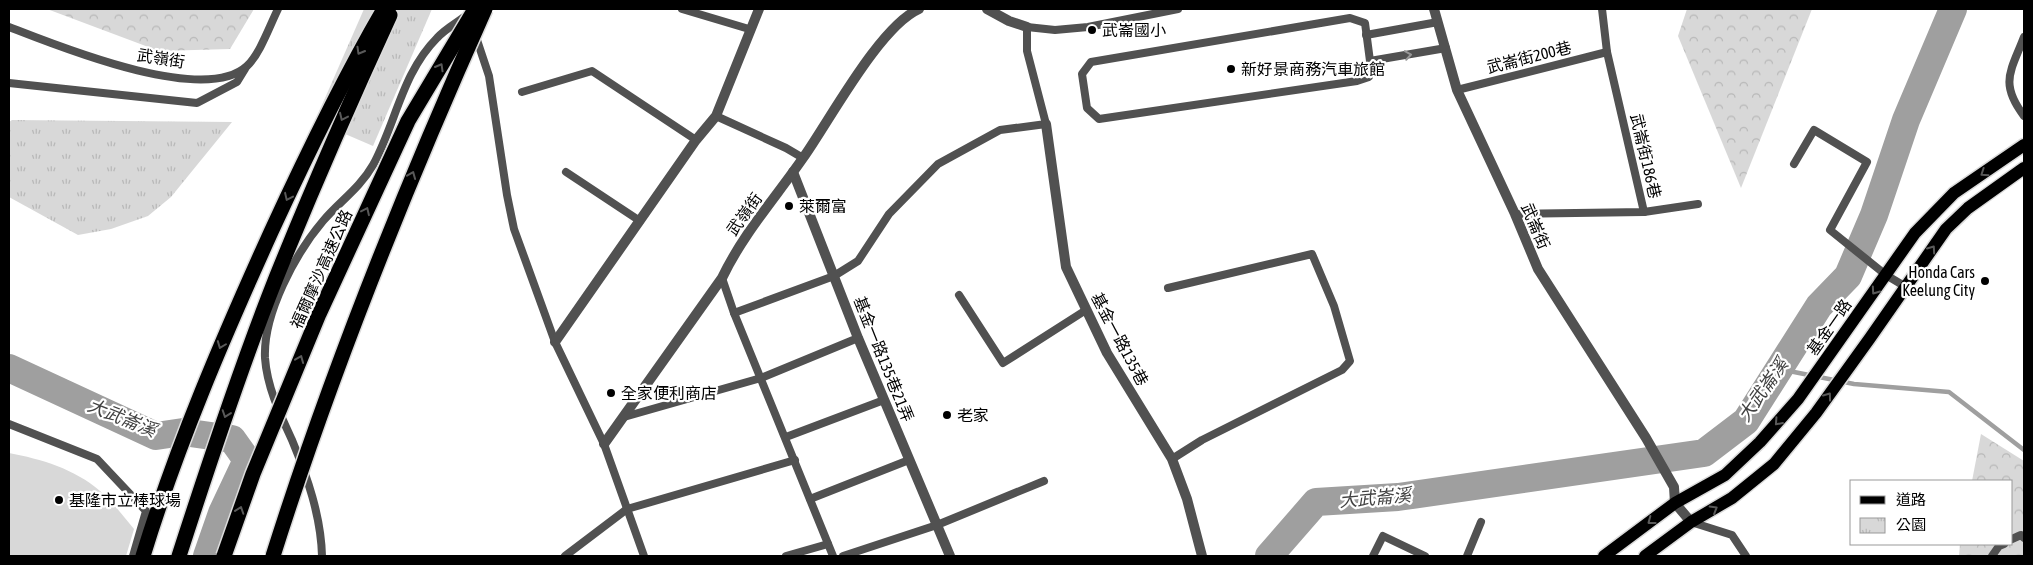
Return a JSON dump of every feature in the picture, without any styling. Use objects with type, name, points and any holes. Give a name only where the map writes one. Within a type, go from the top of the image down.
[{"type":"highway","points":[[143,556],[227,328],[354,60],[384,9]]},
{"type":"highway","points":[[179,556],[226,413],[275,280],[330,146],[393,9]]},
{"type":"highway","points":[[262,556],[284,489],[430,132],[485,9]]},
{"type":"highway","name":"福爾摩沙高速公路","points":[[224,556],[253,474],[318,314],[408,121],[469,11]]},
{"type":"highway","points":[[273,556],[333,377],[368,285]]},
{"type":"main road","name":"基金一路","points":[[1604,556],[1676,502],[1725,475],[1760,442],[1798,399],[1916,234],[1954,193],[2024,146]]},
{"type":"main road","points":[[1645,556],[1691,522],[1732,498],[1774,464],[1827,398],[1946,229],[1968,208],[2024,168]]},
{"type":"street","points":[[555,342],[696,140],[716,116],[758,9]]},
{"type":"street","name":"武嶺街","points":[[604,444],[722,278],[732,256],[803,158],[868,60],[892,30],[919,9]]},
{"type":"street","points":[[987,9],[1009,21],[1027,26]]},
{"type":"street","name":"武崙街","points":[[1434,9],[1457,90],[1515,214],[1538,269],[1646,438],[1674,487],[1676,502]]},
{"type":"street","name":"基金一路135巷","points":[[1046,124],[1066,266],[1107,353],[1172,459],[1187,499],[1202,556]]},
{"type":"street","name":"基金一路135巷21弄","points":[[793,172],[858,338],[950,556]]},
{"type":"street","points":[[1676,502],[1691,522]]},
{"type":"lane","points":[[9,83],[197,103],[237,82],[278,9]]},
{"type":"lane","points":[[682,9],[750,29]]},
{"type":"lane","points":[[734,313],[834,276],[858,261],[889,214],[938,164],[1000,130],[1046,124],[1027,51],[1027,26],[1055,30],[1088,27],[1178,9]]},
{"type":"lane","name":"武崙街186巷","points":[[1515,214],[1644,212],[1607,52],[1602,9]]},
{"type":"lane","points":[[322,556],[314,501],[292,441],[274,401],[265,358],[267,330],[280,292],[300,254],[323,221],[361,183],[373,164],[410,74],[437,38],[469,11],[489,76],[514,230],[555,342],[604,444],[644,556]]},
{"type":"lane","points":[[1350,18],[1364,23],[1366,35],[1370,61],[1369,76],[1357,81],[1098,119],[1087,108],[1082,74],[1091,62],[1350,18]]},
{"type":"lane","points":[[1366,35],[1438,22]]},
{"type":"lane","name":"武嶺街","points":[[9,27],[93,59],[158,75],[210,79],[232,76],[248,65]]},
{"type":"lane","points":[[2024,37],[2008,79],[2014,102],[2024,116]]},
{"type":"lane","points":[[1370,61],[1446,48]]},
{"type":"lane","name":"武崙街200巷","points":[[1457,90],[1607,52]]},
{"type":"lane","points":[[522,92],[592,71],[696,140]]},
{"type":"lane","points":[[716,116],[786,148],[803,158]]},
{"type":"lane","points":[[1794,164],[1814,130],[1866,162],[1830,230],[1886,275],[1906,287]]},
{"type":"lane","points":[[566,172],[640,221]]},
{"type":"lane","points":[[1644,212],[1698,204]]},
{"type":"lane","points":[[1168,288],[1312,254],[1334,306],[1350,361],[1342,370],[1202,440],[1172,459]]},
{"type":"lane","points":[[722,278],[734,313],[833,556]]},
{"type":"lane","points":[[959,295],[1003,363],[1086,310]]},
{"type":"lane","points":[[624,417],[761,378],[858,338]]},
{"type":"lane","points":[[786,437],[884,400]]},
{"type":"lane","points":[[9,424],[97,460],[146,511],[133,556]]},
{"type":"lane","points":[[564,556],[627,509],[795,460]]},
{"type":"lane","points":[[810,499],[909,460]]},
{"type":"lane","points":[[843,556],[937,525],[1044,482]]},
{"type":"lane","points":[[1467,556],[1481,522]]},
{"type":"lane","points":[[1691,522],[1732,535],[1746,556]]},
{"type":"lane","points":[[2013,539],[2021,535],[2024,538]]},
{"type":"lane","points":[[1373,556],[1383,536],[1425,556]]},
{"type":"lane","points":[[786,556],[828,544]]},
{"type":"lane","points":[[1992,556],[2002,545]]},
{"type":"green space","points":[[47,9],[254,9],[230,49],[159,51]]},
{"type":"green space","points":[[364,9],[432,9],[373,146],[315,121]]},
{"type":"green space","points":[[1687,9],[1812,9],[1741,188],[1678,36]]},
{"type":"green space","points":[[12,120],[232,122],[171,197],[148,216],[111,229],[78,235],[9,197],[9,122]]},
{"type":"green space","points":[[1981,434],[2024,461],[2024,556],[1959,556],[1960,545],[2013,545],[2013,480],[1972,480]]},
{"type":"green space","name":"基隆市立棒球場","points":[[9,453],[33,458],[69,471],[100,491],[114,504],[134,529],[126,556],[9,556]]},
{"type":"waterway","name":"大武崙溪","points":[[1269,556],[1316,502],[1398,497],[1704,453],[1746,421],[1819,306],[1848,276],[1874,215],[1906,120],[1953,9]]},
{"type":"waterway","name":"大武崙溪","points":[[9,368],[156,436],[183,432],[232,439],[247,460],[222,513],[207,556]]},
{"type":"waterway","points":[[1779,369],[1854,384],[1949,392],[2024,450]]},
{"type":"place","name":"武崙國小","points":[[1092,30]]},
{"type":"place","name":"新好景商務汽車旅館","points":[[1231,69]]},
{"type":"place","name":"萊爾富","points":[[789,206]]},
{"type":"place","name":"Honda Cars Keelung City","points":[[1985,281]]},
{"type":"place","name":"全家便利商店","points":[[611,393]]},
{"type":"place","name":"老家","points":[[947,415]]},
{"type":"place","name":"基隆市立棒球場","points":[[59,500]]}]
